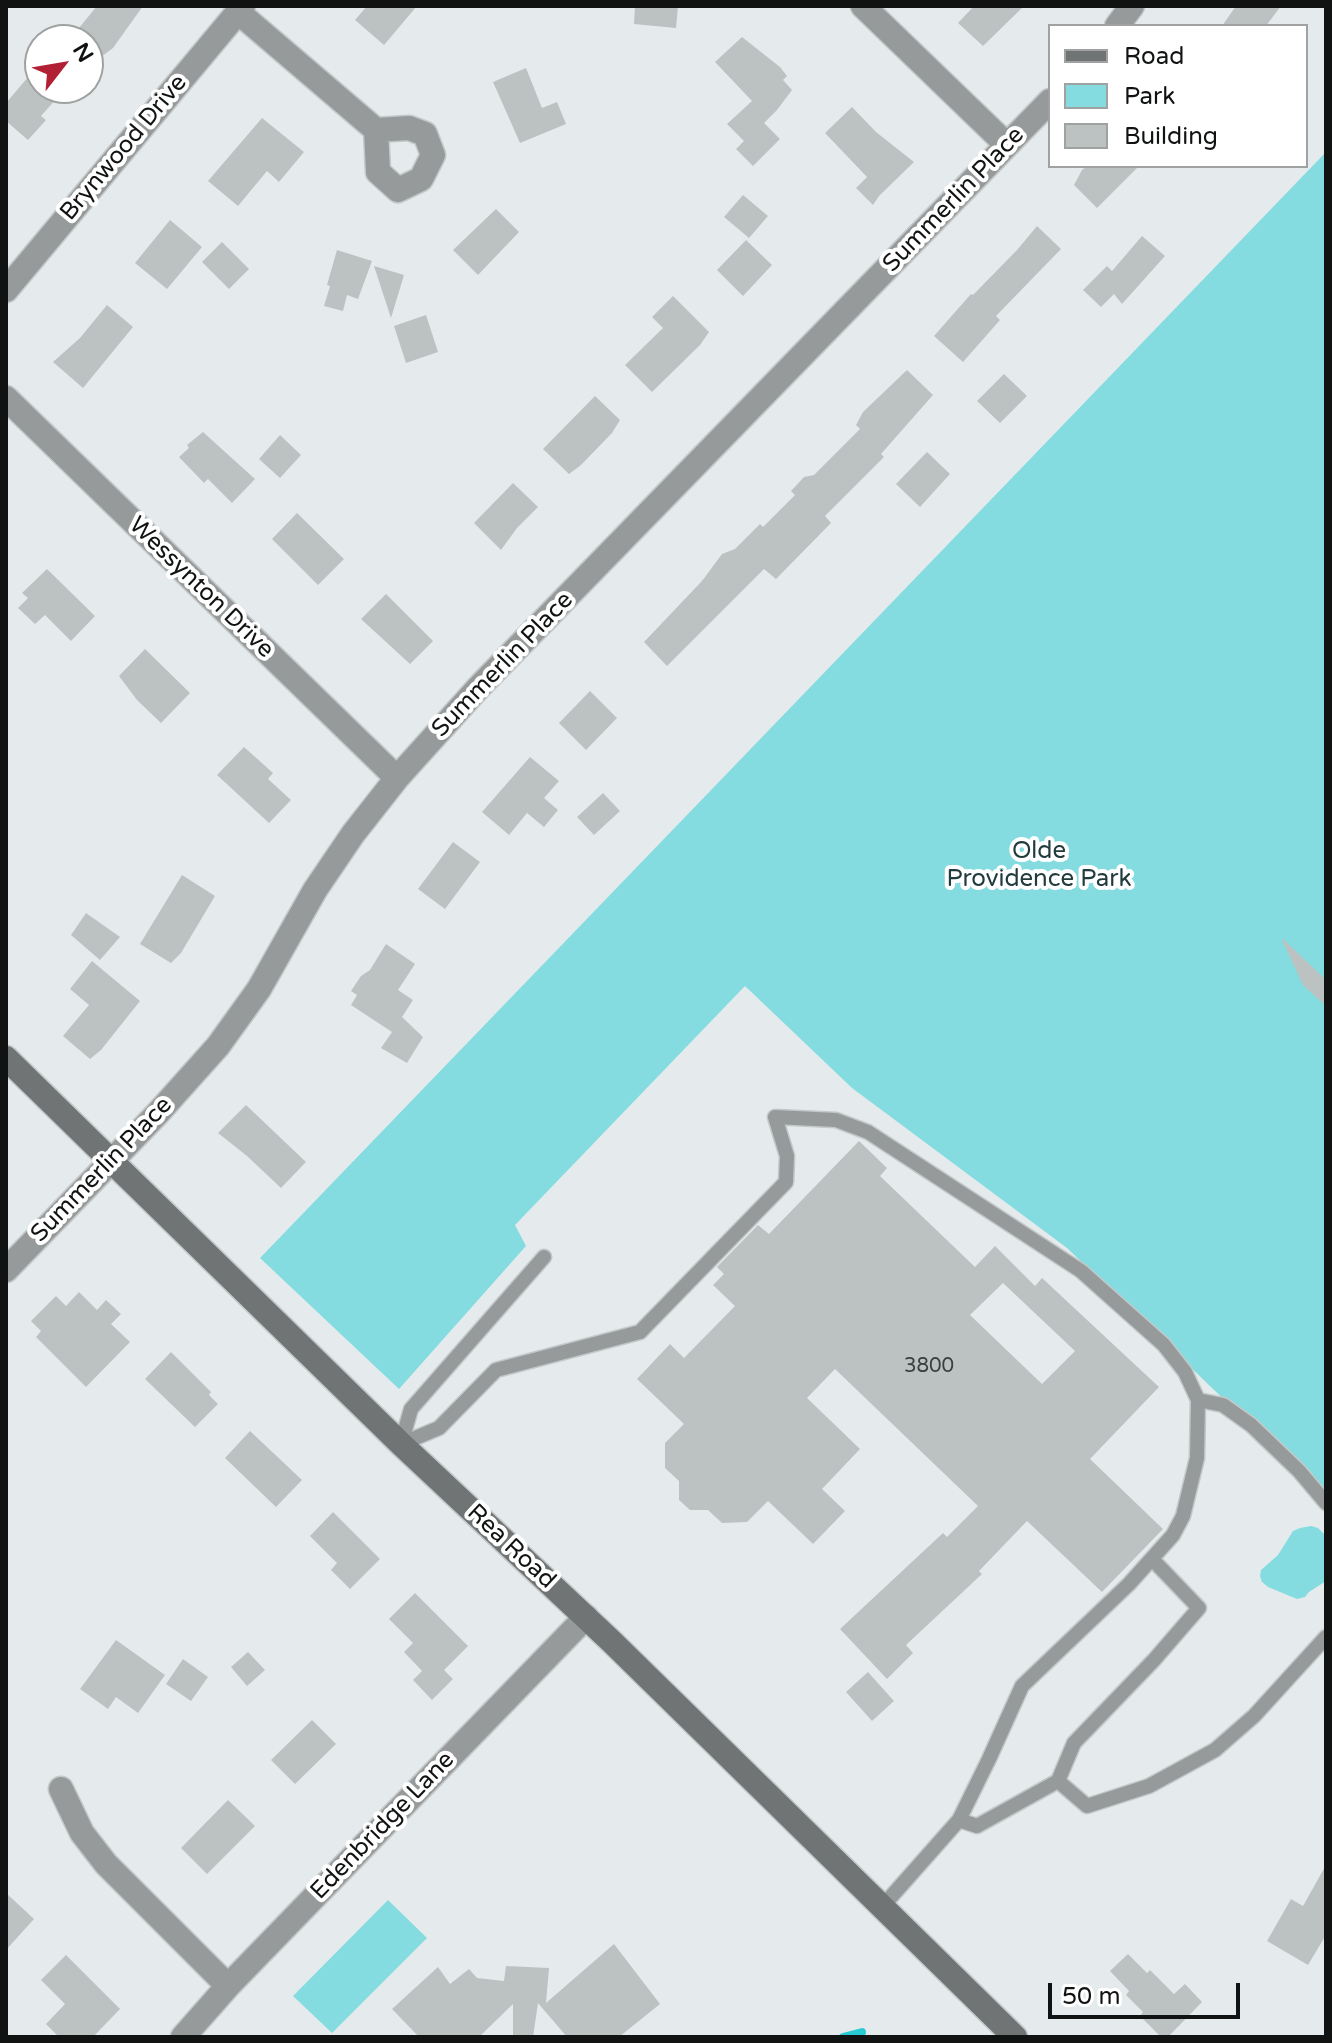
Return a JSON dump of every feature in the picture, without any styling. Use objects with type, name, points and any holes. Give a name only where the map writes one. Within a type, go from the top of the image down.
[{"type":"main road","name":"Rea Road","points":[[6,1058],[401,1444],[586,1617],[1015,2037]]},
{"type":"street","points":[[863,6],[1007,145]]},
{"type":"street","points":[[1118,24],[1132,6]]},
{"type":"street","points":[[240,9],[376,130]]},
{"type":"street","name":"Brynwood Drive","points":[[6,290],[240,9]]},
{"type":"street","name":"Summerlin Place","points":[[6,1270],[158,1113],[218,1046],[259,989],[315,890],[353,834],[397,778],[479,687],[1048,103]]},
{"type":"street","name":"Wessynton Drive","points":[[6,398],[397,778]]},
{"type":"street","name":"Edenbridge Lane","points":[[183,2037],[228,1986],[586,1617]]},
{"type":"street","points":[[61,1789],[82,1833],[106,1864],[228,1986]]},
{"type":"lane","points":[[401,1444],[439,1428],[496,1370],[640,1332],[786,1182],[787,1156],[775,1117],[836,1120],[868,1132],[1081,1271],[1164,1345],[1185,1372],[1198,1400],[1197,1458],[1183,1516],[1173,1535],[1129,1584],[1022,1686],[959,1820],[882,1907]]},
{"type":"lane","points":[[401,1444],[411,1409],[544,1257]]},
{"type":"lane","points":[[1198,1400],[1223,1405],[1251,1425],[1299,1471],[1326,1503]]},
{"type":"lane","points":[[959,1820],[977,1826],[1058,1781],[1074,1743],[1199,1608],[1152,1559]]},
{"type":"lane","points":[[1058,1781],[1087,1806],[1149,1786],[1215,1750],[1254,1716],[1326,1637]]},
{"type":"green space","name":"Olde Providence Park","points":[[1326,152],[1326,1498],[1067,1248],[852,1088],[745,986],[515,1225],[526,1246],[399,1389],[260,1258]]},
{"type":"green space","points":[[1311,1526],[1326,1536],[1326,1581],[1305,1597],[1297,1599],[1268,1587],[1262,1582],[1261,1570],[1278,1555],[1293,1531]]},
{"type":"green space","points":[[388,1900],[427,1938],[332,2033],[293,1996]]},
{"type":"building","points":[[97,6],[143,6],[113,48],[104,55],[104,24],[82,24]]},
{"type":"building","points":[[367,6],[417,6],[384,45],[355,20]]},
{"type":"building","points":[[635,6],[678,6],[676,28],[634,24]]},
{"type":"building","points":[[974,6],[1024,6],[983,46],[958,23]]},
{"type":"building","points":[[1236,6],[1281,6],[1268,24],[1223,24]]},
{"type":"building","points":[[742,37],[780,67],[787,76],[783,80],[792,90],[764,123],[780,139],[753,166],[736,149],[744,141],[727,124],[752,101],[715,62]]},
{"type":"building","points":[[526,68],[542,108],[557,102],[566,124],[520,143],[493,82]]},
{"type":"building","points":[[24,82],[24,104],[52,104],[41,116],[46,120],[28,140],[6,121],[6,103]]},
{"type":"building","points":[[852,107],[876,132],[914,162],[873,205],[856,188],[867,177],[825,133]]},
{"type":"building","points":[[262,118],[304,152],[279,182],[267,171],[238,206],[208,181]]},
{"type":"building","points":[[1137,168],[1097,208],[1074,185],[1082,170]]},
{"type":"building","points":[[743,195],[768,216],[749,238],[724,217]]},
{"type":"building","points":[[496,209],[519,232],[478,275],[453,250]]},
{"type":"building","points":[[170,220],[202,247],[167,289],[135,263]]},
{"type":"building","points":[[1037,226],[1061,249],[996,316],[1000,320],[963,362],[934,336]]},
{"type":"building","points":[[1142,236],[1165,256],[1122,304],[1114,294],[1101,307],[1083,290],[1107,266],[1112,271]]},
{"type":"building","points":[[746,240],[772,265],[743,296],[717,270]]},
{"type":"building","points":[[222,242],[249,269],[229,289],[202,262]]},
{"type":"building","points":[[337,250],[372,261],[358,299],[347,295],[343,311],[324,306]]},
{"type":"building","points":[[374,266],[404,275],[391,318]]},
{"type":"building","points":[[673,296],[709,332],[700,345],[652,392],[625,365],[663,328],[652,317]]},
{"type":"building","points":[[107,305],[133,327],[83,388],[53,362],[80,338]]},
{"type":"building","points":[[426,315],[438,352],[406,363],[394,326]]},
{"type":"building","points":[[907,370],[933,395],[881,454],[884,457],[825,516],[831,523],[776,579],[764,569],[667,666],[644,642],[702,581],[722,554],[735,549],[760,524],[763,527],[795,495],[791,491],[804,477],[814,475],[860,429],[856,425],[863,412]]},
{"type":"building","points":[[1004,374],[1027,396],[1000,423],[977,401]]},
{"type":"building","points":[[595,396],[620,420],[612,433],[569,474],[543,449]]},
{"type":"building","points":[[203,432],[255,479],[232,503],[208,479],[204,483],[179,457],[189,448],[187,445]]},
{"type":"building","points":[[280,435],[301,455],[280,478],[259,459]]},
{"type":"building","points":[[927,452],[950,474],[920,507],[896,484]]},
{"type":"building","points":[[513,483],[538,507],[501,550],[474,523]]},
{"type":"building","points":[[297,513],[344,559],[318,585],[272,539]]},
{"type":"building","points":[[47,569],[95,616],[71,641],[45,615],[35,624],[18,608],[28,598],[22,593]]},
{"type":"building","points":[[386,594],[433,641],[410,664],[361,619]]},
{"type":"building","points":[[145,649],[190,693],[161,723],[137,700],[119,676]]},
{"type":"building","points":[[590,691],[617,718],[586,750],[559,723]]},
{"type":"building","points":[[244,747],[273,773],[268,779],[291,800],[269,823],[217,775]]},
{"type":"building","points":[[530,757],[559,781],[544,798],[558,810],[544,827],[527,813],[509,835],[482,812]]},
{"type":"building","points":[[603,793],[620,811],[594,835],[577,817]]},
{"type":"building","points":[[453,842],[480,862],[445,909],[418,889]]},
{"type":"building","points":[[182,875],[215,896],[181,953],[171,963],[140,944]]},
{"type":"building","points":[[86,913],[120,937],[100,960],[71,935]]},
{"type":"building","points":[[1283,939],[1326,980],[1326,1006],[1303,985]]},
{"type":"building","points":[[386,944],[415,964],[398,990],[413,1000],[402,1017],[423,1037],[407,1063],[381,1048],[392,1032],[351,1005],[357,995],[351,991],[361,976],[370,970]]},
{"type":"building","points":[[92,961],[140,1001],[101,1050],[90,1059],[63,1036],[89,1005],[70,989]]},
{"type":"building","points":[[246,1105],[306,1162],[281,1188],[218,1133]]},
{"type":"building","points":[[859,1141],[887,1168],[880,1176],[975,1267],[995,1246],[1035,1286],[1042,1278],[1159,1387],[1090,1459],[1163,1529],[1102,1592],[1027,1521],[979,1571],[982,1574],[906,1645],[913,1653],[887,1679],[840,1629],[943,1533],[947,1537],[978,1506],[835,1369],[807,1398],[860,1449],[822,1489],[845,1511],[813,1544],[768,1501],[747,1522],[722,1523],[708,1510],[690,1510],[679,1500],[679,1481],[665,1468],[665,1443],[684,1424],[637,1379],[670,1344],[684,1358],[735,1306],[713,1285],[724,1274],[717,1267],[758,1225],[769,1234]],"holes":[[[1003,1283],[1075,1351],[1042,1384],[970,1315]]]},
{"type":"building","points":[[79,1292],[97,1310],[106,1300],[121,1314],[111,1324],[130,1342],[86,1387],[36,1337],[41,1331],[31,1321],[56,1296],[66,1306]]},
{"type":"building","points":[[171,1352],[211,1392],[209,1395],[218,1404],[195,1427],[145,1379]]},
{"type":"building","points":[[250,1431],[302,1480],[276,1507],[225,1458]]},
{"type":"building","points":[[333,1512],[380,1559],[350,1589],[331,1570],[337,1563],[310,1536]]},
{"type":"building","points":[[415,1593],[468,1646],[444,1670],[453,1679],[432,1700],[413,1680],[422,1671],[404,1652],[413,1643],[389,1619]]},
{"type":"building","points":[[116,1640],[165,1675],[138,1713],[116,1697],[108,1709],[80,1689]]},
{"type":"building","points":[[248,1652],[265,1670],[247,1686],[231,1667]]},
{"type":"building","points":[[183,1659],[208,1677],[191,1701],[166,1684]]},
{"type":"building","points":[[868,1672],[894,1701],[872,1721],[846,1692]]},
{"type":"building","points":[[312,1720],[336,1744],[295,1784],[271,1760]]},
{"type":"building","points":[[228,1800],[255,1826],[207,1874],[181,1848]]},
{"type":"building","points":[[1326,1865],[1326,1935],[1308,1965],[1267,1941],[1291,1899],[1303,1906]]},
{"type":"building","points":[[6,1893],[34,1919],[6,1950]]},
{"type":"building","points":[[614,1944],[660,2004],[619,2037],[567,2037],[538,2003],[533,2037],[513,2037],[513,2004],[479,2037],[419,2037],[392,2009],[438,1967],[450,1984],[469,1969],[477,1978],[504,1981],[506,1966],[549,1968],[546,2003]]},
{"type":"building","points":[[1128,1954],[1174,1994],[1185,1984],[1202,2002],[1168,2037],[1161,2037],[1140,2016],[1143,2012],[1126,1995],[1129,1991],[1110,1971]]},
{"type":"building","points":[[66,1955],[120,2009],[93,2037],[59,2037],[46,2024],[65,2004],[41,1980]]},
{"type":"waterway","points":[[843,2037],[862,2032]]}]
